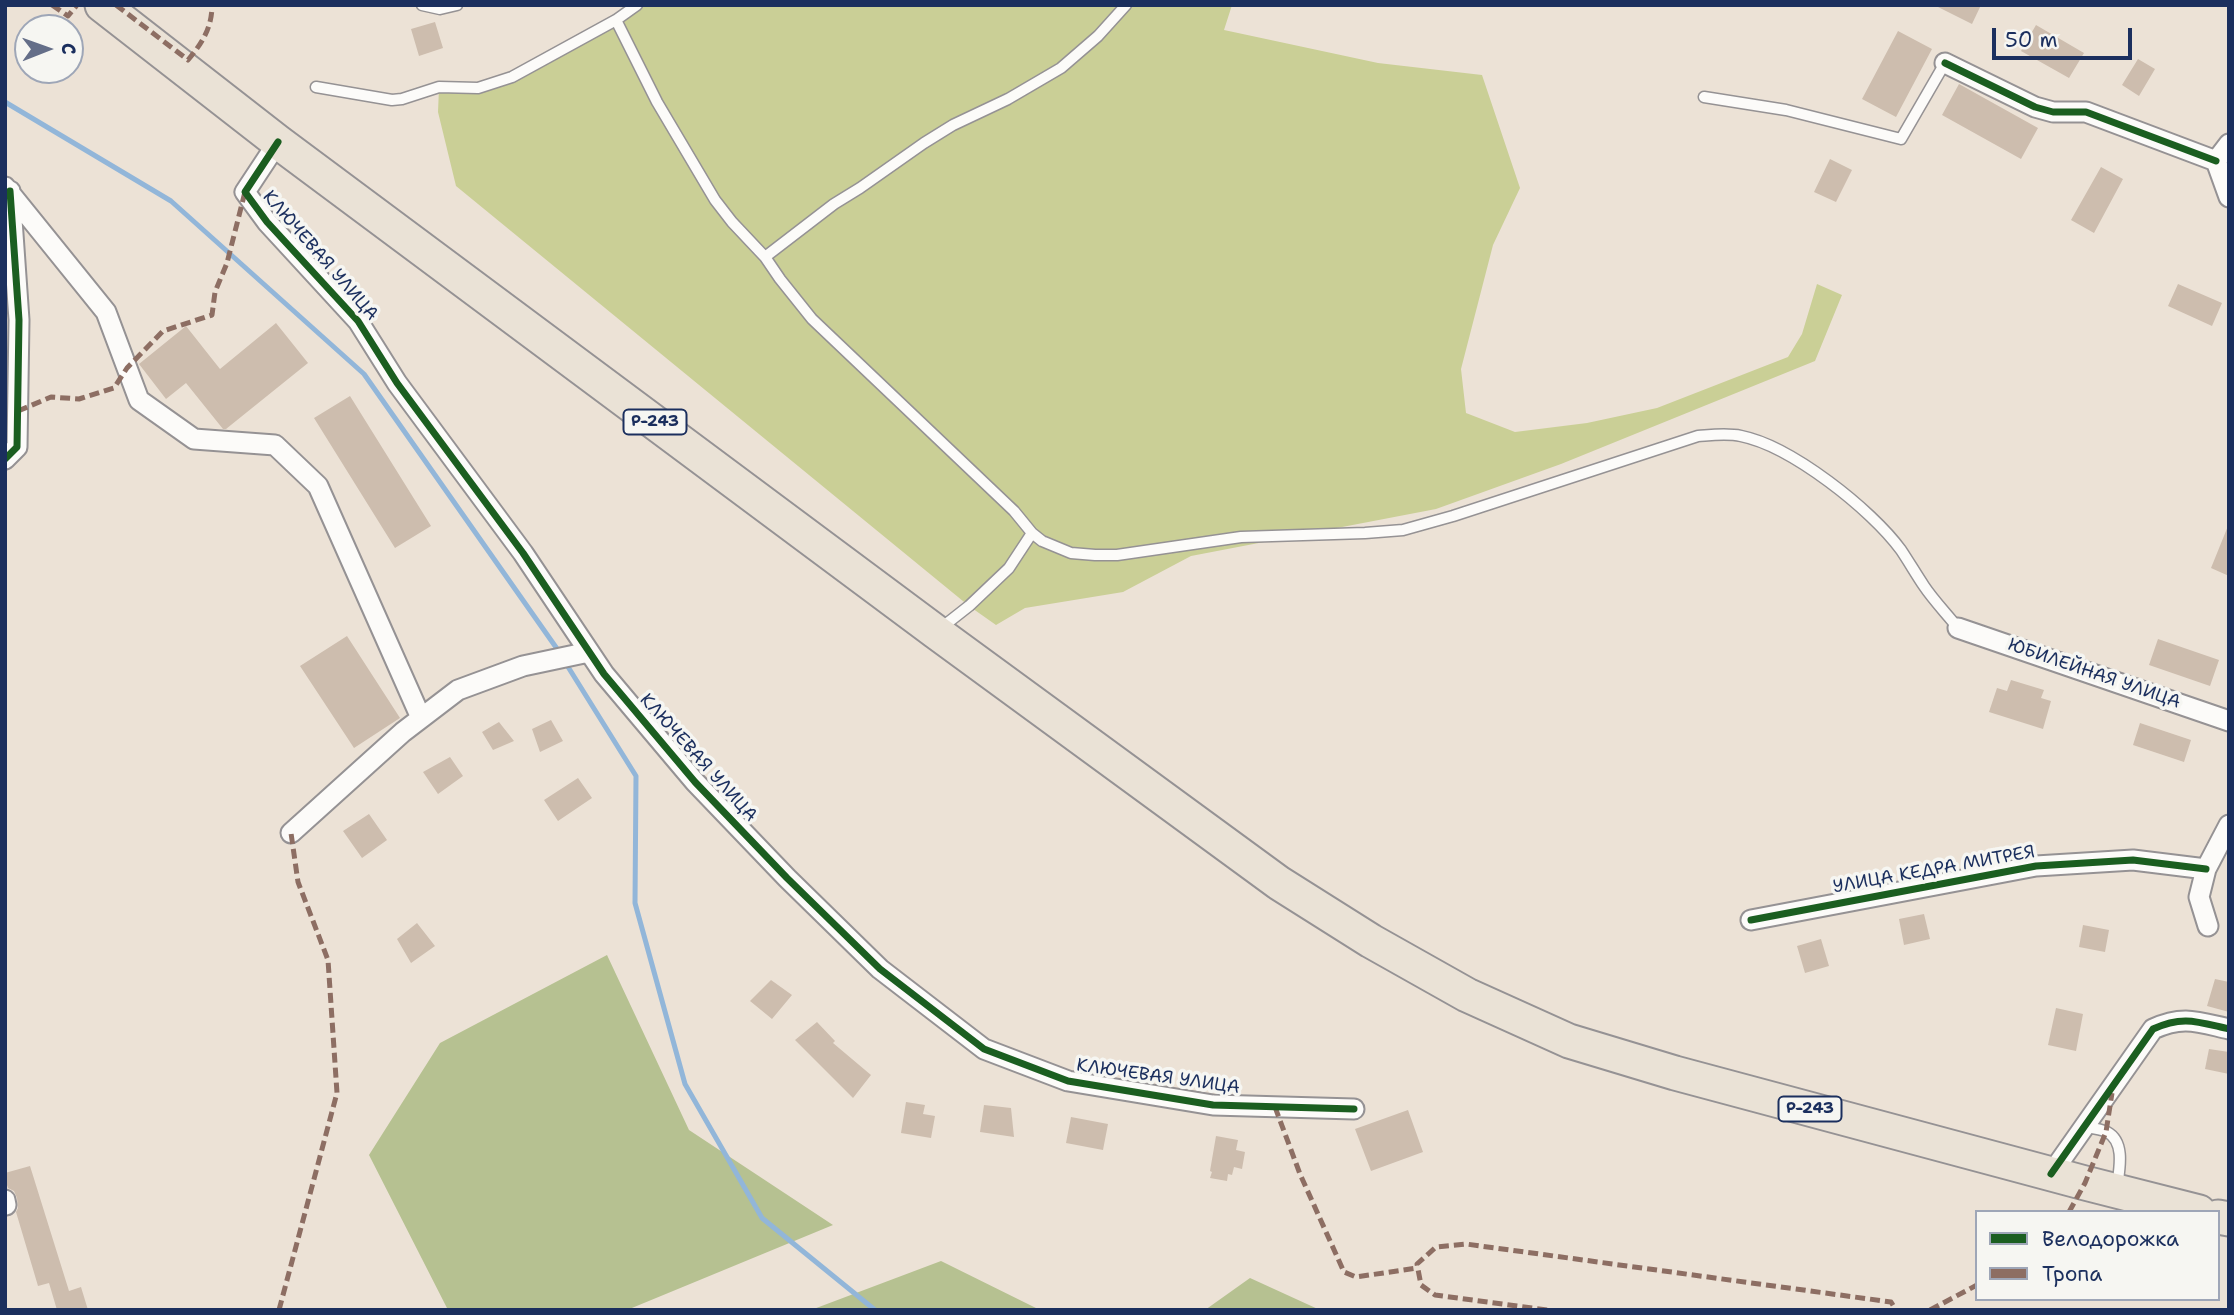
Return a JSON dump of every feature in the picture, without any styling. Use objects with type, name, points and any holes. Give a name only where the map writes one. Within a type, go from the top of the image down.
[{"type":"highway","name":"Р-243","points":[[102,5],[278,142],[936,632],[1279,883],[1371,941],[1467,995],[1569,1041],[2191,1210]]},
{"type":"street","points":[[1945,63],[2035,107],[2053,112],[2087,112],[2216,161],[2229,197]]},
{"type":"street","name":"КЛЮЧЕВАЯ УЛИЦА","points":[[278,142],[245,192],[267,222],[358,321],[397,383],[523,553],[604,674],[695,782],[787,878],[880,969],[984,1049],[1069,1081],[1200,1103],[1354,1110]]},
{"type":"street","points":[[2216,161],[2229,144]]},
{"type":"street","points":[[8,189],[106,312],[139,400],[194,439],[275,445],[318,486],[421,718]]},
{"type":"street","points":[[5,459],[17,447],[18,411],[19,320],[8,189]]},
{"type":"street","name":"ЮБИЛЕЙНАЯ УЛИЦА","points":[[1958,628],[2229,721]]},
{"type":"street","points":[[291,833],[403,732],[458,691],[523,666],[589,652]]},
{"type":"street","points":[[2208,926],[2199,897],[2206,869],[2229,825]]},
{"type":"street","name":"УЛИЦА КЕДРА МИТРЕЯ","points":[[1751,920],[2036,866],[2133,860],[2206,869]]},
{"type":"street","points":[[2051,1174],[2153,1029],[2171,1021],[2193,1020],[2229,1029]]},
{"type":"lane","points":[[422,5],[440,9],[457,5]]},
{"type":"lane","points":[[317,87],[392,100],[439,88],[478,88],[512,77],[616,20],[637,5]]},
{"type":"lane","points":[[765,257],[834,204],[933,137],[1026,90],[1061,68],[1098,36],[1126,5]]},
{"type":"lane","points":[[616,20],[657,102],[715,200],[749,242],[765,257],[812,318],[1014,511],[1032,533],[1055,548],[1071,553],[1117,555],[1241,537],[1403,530],[1698,436],[1740,436],[1793,457],[1846,496],[1901,550],[1925,588],[1958,628]]},
{"type":"lane","points":[[1704,96],[1786,110],[1901,139],[1945,63]]},
{"type":"lane","points":[[936,632],[969,606],[1009,568],[1032,533]]},
{"type":"lane","points":[[2084,1127],[2106,1132],[2114,1138],[2120,1149],[2117,1191]]},
{"type":"green space","points":[[637,5],[1232,5],[1224,30],[1378,63],[1482,75],[1520,188],[1493,245],[1461,369],[1466,413],[1515,432],[1587,423],[1657,408],[1788,357],[1802,334],[1817,284],[1842,295],[1815,361],[1561,464],[1436,509],[1191,556],[1123,592],[1025,608],[996,625],[969,606],[456,186],[438,112],[439,88],[495,83]]},
{"type":"green space","points":[[607,955],[689,1130],[833,1225],[627,1310],[448,1310],[369,1155],[440,1043]]},
{"type":"green space","points":[[941,1261],[1040,1310],[811,1310]]},
{"type":"green space","points":[[1250,1278],[1320,1310],[1205,1310]]},
{"type":"building","points":[[1934,5],[1981,5],[1972,24]]},
{"type":"building","points":[[435,22],[443,48],[419,56],[411,29]]},
{"type":"building","points":[[2036,25],[2084,53],[2069,78],[2021,51]]},
{"type":"building","points":[[1898,31],[1932,49],[1896,117],[1862,99]]},
{"type":"building","points":[[2138,59],[2155,69],[2139,96],[2122,85]]},
{"type":"building","points":[[1959,84],[2038,128],[2021,159],[1942,115]]},
{"type":"building","points":[[1830,159],[1852,170],[1836,202],[1814,192]]},
{"type":"building","points":[[2101,167],[2123,179],[2094,233],[2071,220]]},
{"type":"building","points":[[2178,284],[2222,303],[2212,326],[2168,306]]},
{"type":"building","points":[[276,323],[308,363],[226,429],[223,429],[186,383],[166,399],[139,364],[186,326],[220,369]]},
{"type":"building","points":[[350,396],[431,526],[395,548],[314,418]]},
{"type":"building","points":[[2229,526],[2229,576],[2211,568]]},
{"type":"building","points":[[347,636],[400,718],[354,748],[300,666]]},
{"type":"building","points":[[2158,639],[2219,660],[2210,686],[2149,665]]},
{"type":"building","points":[[2011,680],[2044,690],[2041,698],[2051,701],[2043,729],[1989,712],[1997,688],[2007,691]]},
{"type":"building","points":[[551,720],[563,741],[540,752],[532,729]]},
{"type":"building","points":[[499,722],[514,741],[493,750],[482,732]]},
{"type":"building","points":[[2140,723],[2191,740],[2184,762],[2133,745]]},
{"type":"building","points":[[450,757],[463,776],[438,794],[423,772]]},
{"type":"building","points":[[578,778],[592,798],[558,821],[544,800]]},
{"type":"building","points":[[369,814],[387,840],[362,858],[343,831]]},
{"type":"building","points":[[1924,914],[1930,939],[1904,945],[1899,919]]},
{"type":"building","points":[[417,923],[435,946],[411,963],[397,939]]},
{"type":"building","points":[[2083,925],[2109,930],[2105,952],[2079,947]]},
{"type":"building","points":[[1821,939],[1829,966],[1805,973],[1797,946]]},
{"type":"building","points":[[2215,979],[2229,982],[2229,1012],[2207,1006]]},
{"type":"building","points":[[771,980],[792,995],[772,1019],[750,1001]]},
{"type":"building","points":[[2056,1008],[2083,1014],[2076,1051],[2048,1045]]},
{"type":"building","points":[[817,1022],[835,1041],[833,1043],[871,1075],[853,1098],[795,1040]]},
{"type":"building","points":[[2209,1049],[2229,1052],[2229,1074],[2205,1069]]},
{"type":"building","points":[[906,1102],[925,1105],[923,1114],[935,1116],[931,1138],[901,1133]]},
{"type":"building","points":[[984,1105],[1011,1108],[1014,1137],[980,1132]]},
{"type":"building","points":[[1408,1110],[1423,1152],[1371,1171],[1355,1129]]},
{"type":"building","points":[[1071,1117],[1108,1124],[1103,1150],[1066,1143]]},
{"type":"building","points":[[1216,1136],[1238,1140],[1236,1150],[1245,1152],[1242,1169],[1234,1167],[1232,1175],[1228,1174],[1227,1181],[1210,1178]]},
{"type":"building","points":[[30,1166],[69,1291],[81,1287],[88,1310],[57,1310],[49,1283],[38,1286],[16,1212],[17,1198],[14,1191],[8,1188],[5,1179],[5,1173]]},
{"type":"waterway","points":[[5,102],[171,201],[364,374],[560,653]]},
{"type":"waterway","points":[[565,662],[636,776],[635,903],[685,1084],[762,1218],[875,1310]]},
{"type":"marked path","points":[[52,5],[68,16],[77,5]]},
{"type":"marked path","points":[[116,5],[188,60],[205,35],[212,5]]},
{"type":"marked path","points":[[18,411],[51,397],[79,399],[114,388],[127,368],[163,331],[212,315],[215,292],[227,263],[245,192]]},
{"type":"marked path","points":[[279,1310],[337,1093],[328,960],[298,882],[291,833]]},
{"type":"marked path","points":[[2070,1210],[2085,1183],[2106,1132],[2112,1093]]},
{"type":"marked path","points":[[1275,1107],[1300,1174],[1344,1272],[1356,1277],[1417,1268]]},
{"type":"marked path","points":[[1547,1310],[1435,1295],[1421,1285],[1417,1264],[1436,1247],[1466,1244],[1891,1302],[1896,1310]]},
{"type":"marked path","points":[[1930,1310],[1975,1286]]},
{"type":"cycle path","points":[[1945,63],[2035,107],[2053,112],[2086,112],[2216,161]]},
{"type":"cycle path","points":[[278,142],[245,192],[267,222],[358,321],[397,383],[523,553],[604,674],[695,782],[787,878],[880,969],[984,1049],[1068,1081],[1213,1105],[1354,1109]]},
{"type":"cycle path","points":[[5,459],[17,447],[19,320],[10,191]]},
{"type":"cycle path","points":[[1751,920],[2036,866],[2133,860],[2206,869]]},
{"type":"cycle path","points":[[2051,1174],[2153,1029],[2182,1021],[2229,1029]]}]
